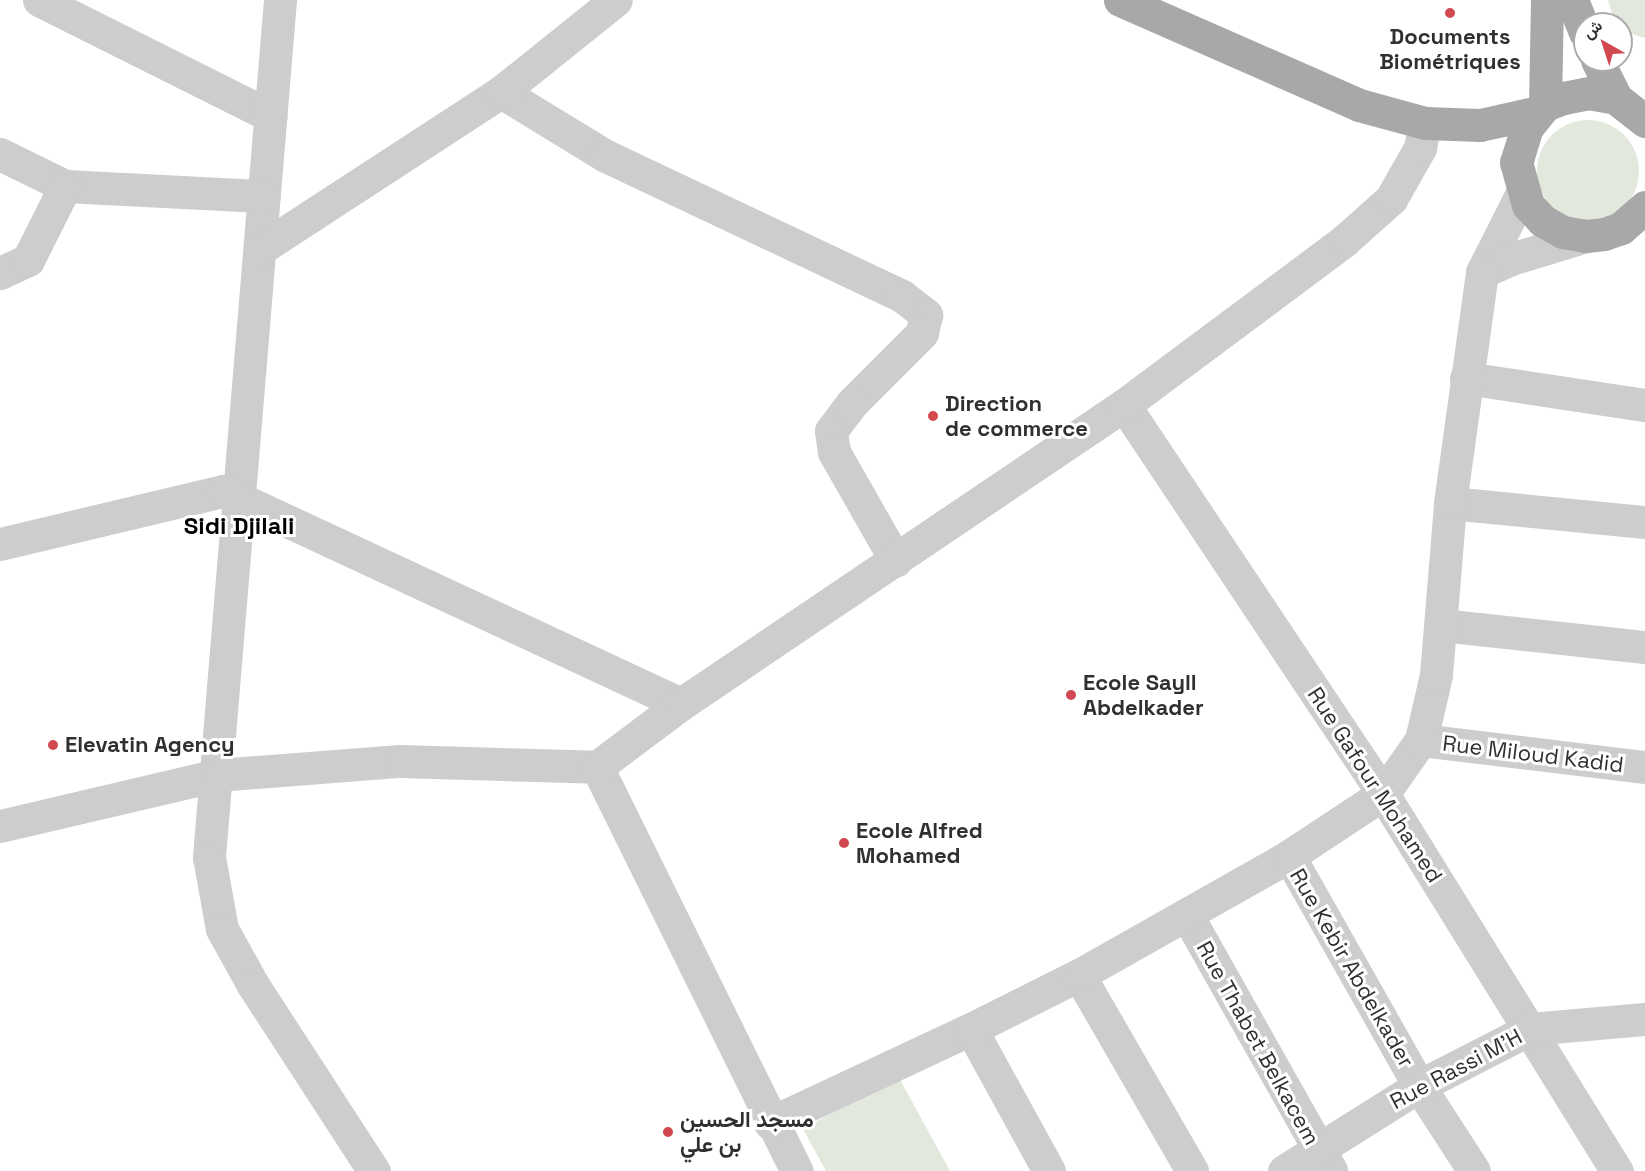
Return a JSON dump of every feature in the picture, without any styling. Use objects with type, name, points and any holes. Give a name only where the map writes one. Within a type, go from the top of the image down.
[{"type":"main road","points":[[1120,0],[1359,105],[1437,125],[1500,122],[1576,94],[1633,104]]},
{"type":"main road","points":[[1519,177],[1527,127],[1542,108],[1547,0]]},
{"type":"main road","points":[[1608,72],[1633,104]]},
{"type":"main road","points":[[1437,125],[1519,177],[1543,221],[1563,232],[1586,236],[1604,234],[1642,214]]},
{"type":"street","points":[[39,0],[271,116]]},
{"type":"street","points":[[280,0],[209,857],[222,929],[253,985],[374,1171]]},
{"type":"street","points":[[260,249],[501,92],[616,0]]},
{"type":"street","points":[[501,92],[606,156],[902,296],[926,315],[922,333],[852,403],[831,430],[834,452],[896,561]]},
{"type":"street","points":[[0,826],[217,775],[400,761],[597,767],[681,704],[1124,405],[1345,240],[1390,200],[1437,125]]},
{"type":"street","points":[[0,154],[65,186],[264,196]]},
{"type":"street","points":[[771,1123],[971,1029],[1079,975],[1289,856],[1383,794],[1420,740],[1436,675],[1442,625],[1450,503],[1482,272],[1519,177]]},
{"type":"street","points":[[0,273],[28,260],[65,186]]},
{"type":"street","points":[[1482,272],[1510,259],[1586,236]]},
{"type":"street","points":[[1466,378],[1645,405]]},
{"type":"street","name":"Rue Gafour Mohamed","points":[[1124,405],[1383,794],[1617,1171]]},
{"type":"street","points":[[0,544],[212,492],[240,496],[681,704]]},
{"type":"street","points":[[1450,503],[1645,522]]},
{"type":"street","points":[[1442,625],[1645,647]]},
{"type":"street","name":"Rue Miloud Kadid","points":[[1420,740],[1645,767]]},
{"type":"street","points":[[597,767],[771,1123],[797,1171]]},
{"type":"street","name":"Rue Kebir Abdelkader","points":[[1289,856],[1419,1086],[1474,1171]]},
{"type":"street","name":"Rue Thabet Belkacem","points":[[1187,915],[1324,1160]]},
{"type":"street","points":[[1079,975],[1192,1171]]},
{"type":"street","name":"Rue Rassi M'H","points":[[1284,1171],[1324,1160],[1419,1086],[1530,1029],[1645,1019]]},
{"type":"street","points":[[971,1029],[1049,1171]]},
{"type":"shaded area","points":[[1608,0],[1645,0],[1645,38],[1633,35],[1633,12],[1612,12]]},
{"type":"shaded area","points":[[1588,120],[1607,124],[1624,135],[1635,152],[1639,171],[1635,190],[1624,207],[1607,218],[1588,222],[1569,218],[1552,207],[1541,190],[1537,171],[1541,152],[1552,135],[1569,124]]},
{"type":"shaded area","points":[[898,1076],[950,1171],[826,1171],[803,1129]]},
{"type":"place","name":"Documents Biométriques","points":[[1450,13]]},
{"type":"place","name":"Direction de commerce","points":[[933,416]]},
{"type":"place","name":"Ecole Sayll Abdelkader","points":[[1071,695]]},
{"type":"place","name":"Elevatin Agency","points":[[53,745]]},
{"type":"place","name":"Ecole Alfred Mohamed","points":[[844,843]]},
{"type":"place","name":"مسجد الحسين بن علي","points":[[668,1132]]},
{"type":"district","name":"Sidi Djilali","points":[[239,526]]}]
